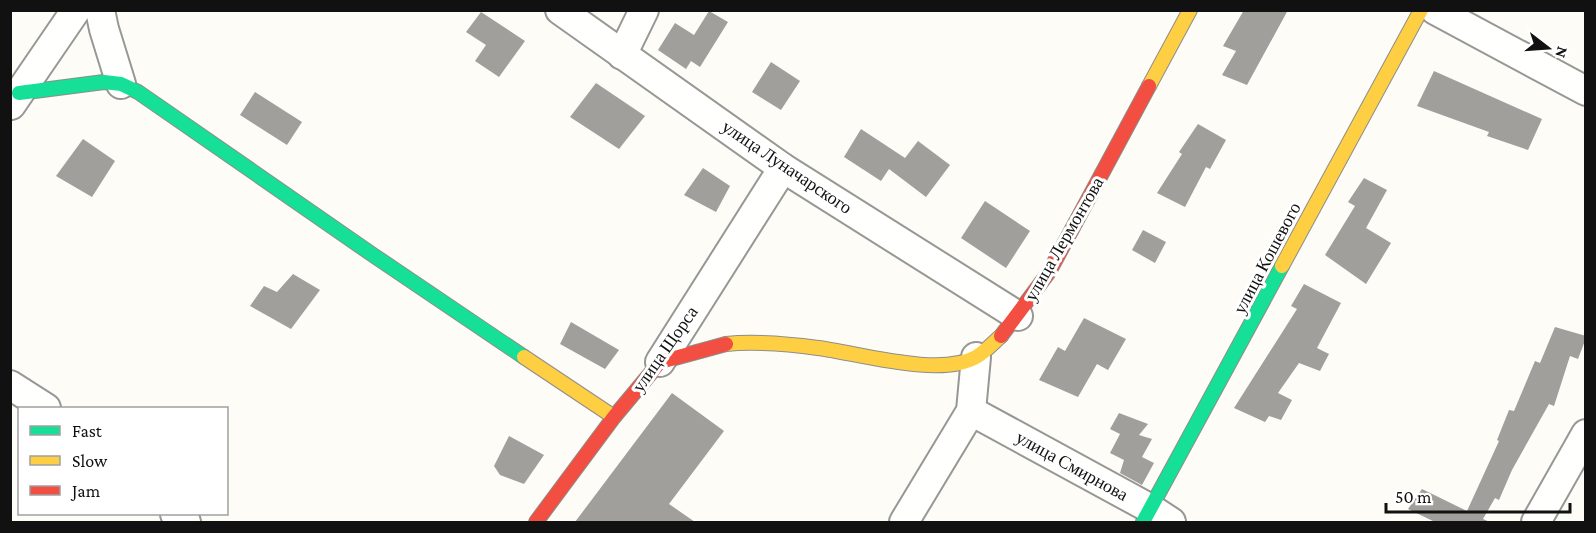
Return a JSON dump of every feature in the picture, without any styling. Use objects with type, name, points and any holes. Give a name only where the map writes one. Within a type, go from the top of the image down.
[{"type":"street","points":[[15,100],[76,10]]},
{"type":"street","points":[[100,10],[121,84]]},
{"type":"street","name":"улица Луначарского","points":[[560,10],[783,168],[1018,316]]},
{"type":"street","points":[[622,55],[645,10]]},
{"type":"street","name":"улица Лермонтова","points":[[976,357],[1004,333],[1049,272],[1190,10]]},
{"type":"street","name":"улица Кошевого","points":[[1155,518],[1421,10]]},
{"type":"street","points":[[1435,10],[1586,91]]},
{"type":"street","points":[[15,100],[104,82],[121,84],[138,92],[363,249],[614,417]]},
{"type":"street","name":"улица Щорса","points":[[536,522],[614,417],[660,362],[783,168]]},
{"type":"street","points":[[660,362],[717,345],[746,342],[818,348],[901,362],[938,365],[958,363],[976,357],[971,411],[904,522]]},
{"type":"street","points":[[10,385],[44,407]]},
{"type":"street","name":"улица Смирнова","points":[[971,411],[1155,518]]},
{"type":"street","points":[[1536,522],[1586,434]]},
{"type":"building","points":[[1244,10],[1288,10],[1247,85],[1222,75],[1236,51],[1223,46]]},
{"type":"building","points":[[709,11],[728,22],[700,67],[691,61],[686,69],[658,50],[675,23],[694,35]]},
{"type":"building","points":[[481,12],[525,41],[499,77],[475,61],[486,45],[466,32]]},
{"type":"building","points":[[771,62],[800,81],[781,110],[752,92]]},
{"type":"building","points":[[1434,71],[1542,119],[1528,150],[1487,136],[1489,132],[1417,106]]},
{"type":"building","points":[[596,83],[645,116],[619,149],[570,117]]},
{"type":"building","points":[[255,92],[302,122],[287,145],[240,115]]},
{"type":"building","points":[[1198,124],[1226,140],[1210,169],[1206,167],[1185,207],[1157,193],[1182,154],[1179,152]]},
{"type":"building","points":[[861,129],[905,158],[918,141],[950,165],[926,197],[889,169],[881,181],[844,157]]},
{"type":"building","points":[[83,139],[115,161],[92,197],[56,176]]},
{"type":"building","points":[[703,168],[730,186],[716,212],[684,195]]},
{"type":"building","points":[[1364,178],[1387,190],[1366,228],[1391,243],[1366,284],[1325,255],[1355,206],[1348,202]]},
{"type":"building","points":[[985,201],[1030,231],[1006,268],[961,238]]},
{"type":"building","points":[[1143,230],[1166,242],[1155,263],[1132,250]]},
{"type":"building","points":[[293,274],[320,290],[291,329],[250,306],[264,286],[277,292]]},
{"type":"building","points":[[1304,284],[1341,303],[1317,348],[1329,354],[1320,371],[1299,363],[1278,393],[1292,400],[1281,420],[1269,416],[1265,422],[1234,408],[1297,309],[1291,306]]},
{"type":"building","points":[[1084,318],[1126,339],[1108,370],[1097,364],[1078,397],[1039,380],[1058,347],[1065,351]]},
{"type":"building","points":[[571,322],[619,350],[605,369],[560,344]]},
{"type":"building","points":[[1555,327],[1586,336],[1586,338],[1578,359],[1570,356],[1554,406],[1549,404],[1512,470],[1499,500],[1495,498],[1483,519],[1490,522],[1435,522],[1408,509],[1422,489],[1467,511],[1499,441],[1497,440],[1509,410],[1514,411],[1535,361],[1540,363]]},
{"type":"building","points":[[672,393],[724,431],[669,504],[695,522],[575,522]]},
{"type":"building","points":[[1119,413],[1148,424],[1139,435],[1152,439],[1142,457],[1154,463],[1142,485],[1120,473],[1124,460],[1110,453],[1120,434],[1110,429]]},
{"type":"building","points":[[509,436],[544,455],[524,484],[500,475],[494,466]]},
{"type":"traffic: fast","points":[[19,93],[104,82],[121,84],[138,92],[524,357]]},
{"type":"traffic: fast","points":[[1143,522],[1282,266]]},
{"type":"traffic: slow","points":[[1149,86],[1190,10]]},
{"type":"traffic: slow","points":[[1282,266],[1421,10]]},
{"type":"traffic: slow","points":[[726,344],[795,345],[921,365],[942,365],[961,363],[976,357],[1001,336]]},
{"type":"traffic: slow","points":[[524,357],[614,417]]},
{"type":"traffic: jam","points":[[1001,336],[1049,272],[1149,86]]},
{"type":"traffic: jam","points":[[536,522],[614,417],[660,362],[726,344]]}]
